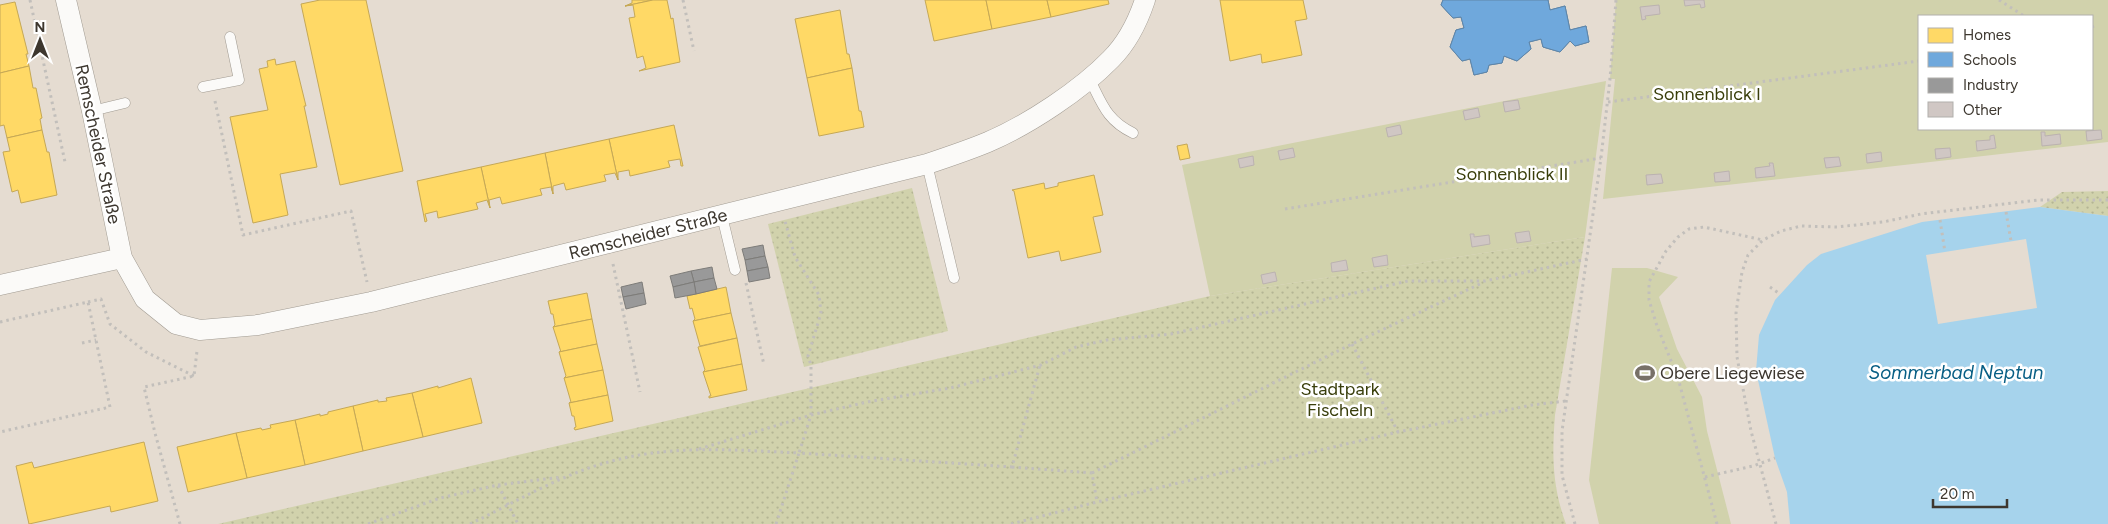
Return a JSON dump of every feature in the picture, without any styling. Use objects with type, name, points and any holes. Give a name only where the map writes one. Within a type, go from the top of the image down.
[{"type":"street","name":"Remscheider Straße","points":[[66,0],[92,111],[122,258],[145,299],[176,324],[200,330],[258,325],[371,302],[928,164],[989,142],[1039,114],[1089,78],[1112,58],[1129,35],[1145,0]]},
{"type":"street","points":[[0,284],[122,258]]},
{"type":"lane","points":[[207,86],[239,80],[230,37]]},
{"type":"lane","points":[[1089,78],[1111,119],[1119,126],[1133,133]]},
{"type":"lane","points":[[92,111],[125,103]]},
{"type":"lane","points":[[928,164],[954,278]]},
{"type":"lane","points":[[722,216],[734,270]]},
{"type":"path","points":[[30,0],[65,162]]},
{"type":"path","points":[[683,0],[694,51]]},
{"type":"path","points":[[1575,524],[1562,475],[1561,453],[1566,401],[1608,102],[1616,0]]},
{"type":"path","points":[[1999,0],[2022,15]]},
{"type":"path","points":[[1608,102],[1918,61]]},
{"type":"path","points":[[207,86],[242,235],[351,210],[371,302]]},
{"type":"path","points":[[1284,209],[1601,158]]},
{"type":"path","points":[[1776,524],[1751,431],[1737,357],[1736,313],[1742,272],[1748,254],[1763,240],[1781,231],[1802,226],[1836,226],[1883,222],[1920,214],[2038,200],[2108,200]]},
{"type":"path","points":[[776,524],[811,415],[808,356],[821,313],[819,295],[794,257],[779,202]]},
{"type":"path","points":[[2006,212],[2011,241]]},
{"type":"path","points":[[1940,220],[1945,252]]},
{"type":"path","points":[[1717,524],[1678,378],[1657,326],[1649,300],[1649,282],[1666,251],[1678,237],[1690,229],[1704,226],[1763,240]]},
{"type":"path","points":[[608,244],[640,392]]},
{"type":"path","points":[[699,449],[811,415],[867,402],[950,388],[1040,365],[1076,347],[1106,340],[1171,334],[1408,281],[1485,281],[1587,259]]},
{"type":"path","points":[[734,270],[745,279],[764,365]]},
{"type":"path","points":[[470,524],[569,476],[613,461],[636,456],[699,449],[799,453],[1092,473],[1352,344],[1485,281]]},
{"type":"path","points":[[1770,287],[1780,294]]},
{"type":"path","points":[[0,322],[101,299],[110,324],[146,352],[194,376]]},
{"type":"path","points":[[0,432],[110,407],[88,302]]},
{"type":"path","points":[[194,376],[200,330]]},
{"type":"path","points":[[82,343],[96,340]]},
{"type":"path","points":[[1352,344],[1398,432]]},
{"type":"path","points":[[1012,467],[1040,365]]},
{"type":"path","points":[[1746,373],[1756,371]]},
{"type":"path","points":[[180,524],[144,387],[194,376]]},
{"type":"path","points":[[1011,524],[1097,502],[1398,432],[1532,405],[1566,401]]},
{"type":"path","points":[[1705,477],[1775,458]]},
{"type":"path","points":[[1092,473],[1097,502]]},
{"type":"path","points":[[368,524],[440,498],[498,485],[569,476]]},
{"type":"path","points":[[498,485],[518,524]]},
{"type":"green space","name":"Sonnenblick I","points":[[1616,0],[2108,0],[2108,142],[1603,199],[1615,79],[1610,79]]},
{"type":"green space","name":"Sonnenblick II","points":[[1606,81],[1585,237],[1210,296],[1182,165]]},
{"type":"green space","points":[[912,188],[948,331],[804,367],[768,224]]},
{"type":"green space","points":[[2108,191],[2108,216],[2040,207],[2062,192]]},
{"type":"green space","name":"Stadtpark Fischeln","points":[[1585,237],[1555,415],[1553,444],[1558,497],[1566,524],[218,524],[1210,296]]},
{"type":"green space","name":"Obere Liegewiese","points":[[1612,268],[1647,268],[1678,277],[1659,297],[1677,349],[1702,397],[1707,431],[1731,524],[1599,524],[1589,480]]},
{"type":"water","name":"Sommerbad Neptun","points":[[2040,207],[2108,216],[2108,524],[1790,524],[1787,492],[1775,458],[1756,371],[1759,335],[1775,300],[1807,265],[1821,254],[1922,222]]},
{"type":"pier","points":[[2026,239],[2037,308],[1938,324],[1926,255]]},
{"type":"building: Homes","points":[[320,0],[366,0],[403,171],[340,185],[301,4]]},
{"type":"building: Homes","points":[[632,0],[653,0],[625,6],[632,3]]},
{"type":"building: Homes","points":[[653,0],[667,0],[671,19],[673,18],[680,62],[639,71],[646,68],[643,56],[637,58],[629,18],[635,17],[633,5],[625,6]]},
{"type":"building: Homes","points":[[925,0],[986,0],[992,29],[934,41]]},
{"type":"building: Homes","points":[[986,0],[1047,0],[1051,17],[992,29]]},
{"type":"building: Homes","points":[[1047,0],[1108,0],[1109,4],[1051,17]]},
{"type":"building: Homes","points":[[1220,0],[1303,0],[1307,19],[1295,21],[1302,55],[1262,63],[1261,54],[1230,61]]},
{"type":"building: Homes","points":[[15,2],[28,54],[26,54],[29,66],[0,73],[0,5]]},
{"type":"building: Homes","points":[[840,10],[847,54],[849,54],[852,68],[807,78],[795,19]]},
{"type":"building: Homes","points":[[275,59],[276,65],[295,61],[306,106],[304,106],[317,167],[280,174],[288,215],[253,223],[230,117],[268,110],[259,69],[268,67],[267,61]]},
{"type":"building: Homes","points":[[29,66],[33,88],[36,88],[42,118],[40,119],[42,130],[7,138],[4,125],[0,126],[0,73]]},
{"type":"building: Homes","points":[[852,68],[859,111],[861,111],[864,127],[819,136],[807,78]]},
{"type":"building: Homes","points":[[674,125],[683,166],[681,166],[680,159],[668,161],[670,167],[630,176],[629,170],[618,172],[618,180],[609,139]]},
{"type":"building: Homes","points":[[42,130],[47,152],[49,152],[57,195],[21,203],[18,190],[12,192],[3,152],[10,151],[7,138]]},
{"type":"building: Homes","points":[[609,139],[618,180],[615,173],[604,175],[606,181],[566,190],[564,183],[553,186],[553,194],[545,153]]},
{"type":"building: Homes","points":[[1187,144],[1190,158],[1180,160],[1177,146]]},
{"type":"building: Homes","points":[[545,153],[553,194],[551,187],[540,189],[542,195],[502,204],[500,197],[489,200],[490,208],[481,167]]},
{"type":"building: Homes","points":[[481,167],[490,208],[487,200],[476,203],[478,209],[438,218],[437,211],[425,214],[427,221],[425,222],[417,181]]},
{"type":"building: Homes","points":[[1094,175],[1103,215],[1093,217],[1101,252],[1061,261],[1059,251],[1028,258],[1014,191],[1012,190],[1044,183],[1045,189],[1058,186],[1058,183]]},
{"type":"building: Homes","points":[[726,287],[731,313],[693,321],[695,319],[687,296]]},
{"type":"building: Homes","points":[[587,293],[592,319],[553,327],[555,325],[553,314],[551,314],[548,301]]},
{"type":"building: Homes","points":[[731,313],[737,338],[700,346],[693,321]]},
{"type":"building: Homes","points":[[592,319],[597,344],[561,352],[553,327]]},
{"type":"building: Homes","points":[[737,338],[742,364],[703,372],[705,370],[698,347]]},
{"type":"building: Homes","points":[[597,344],[603,370],[564,378],[566,376],[559,352]]},
{"type":"building: Homes","points":[[742,364],[747,390],[709,398],[711,396],[703,372]]},
{"type":"building: Homes","points":[[603,370],[608,395],[569,403],[571,402],[564,378]]},
{"type":"building: Homes","points":[[471,378],[482,423],[423,437],[412,393],[438,386],[438,388]]},
{"type":"building: Homes","points":[[412,393],[423,437],[363,451],[353,406],[378,400],[378,402],[387,401],[386,398]]},
{"type":"building: Homes","points":[[608,395],[613,421],[575,430],[574,416],[572,416],[569,403]]},
{"type":"building: Homes","points":[[353,406],[363,451],[305,465],[295,420],[320,414],[320,416],[328,414],[328,412]]},
{"type":"building: Homes","points":[[295,420],[305,465],[247,478],[236,433],[261,428],[262,430],[271,428],[270,425]]},
{"type":"building: Homes","points":[[236,433],[247,478],[188,492],[177,447]]},
{"type":"building: Homes","points":[[144,442],[158,501],[111,512],[110,506],[29,524],[16,466],[32,462],[34,468]]},
{"type":"building: Schools","points":[[1443,0],[1485,0],[1490,23],[1528,14],[1525,0],[1548,0],[1550,10],[1565,6],[1570,30],[1586,26],[1589,42],[1575,46],[1570,41],[1560,52],[1543,47],[1541,39],[1529,42],[1531,49],[1517,61],[1504,56],[1502,63],[1489,65],[1487,72],[1474,75],[1470,59],[1462,61],[1450,47],[1456,30],[1464,28],[1461,17],[1453,18],[1441,5]]},
{"type":"building: Schools","points":[[1443,0],[1548,0],[1550,10],[1565,6],[1570,30],[1586,26],[1589,42],[1575,46],[1570,41],[1560,52],[1543,47],[1541,39],[1529,42],[1531,49],[1517,61],[1504,56],[1502,63],[1489,65],[1487,72],[1474,75],[1470,59],[1462,61],[1450,47],[1456,30],[1464,28],[1461,17],[1453,18],[1441,5]]},
{"type":"building: Industry","points":[[763,245],[765,256],[745,260],[742,249]]},
{"type":"building: Industry","points":[[765,256],[768,267],[747,271],[745,260]]},
{"type":"building: Industry","points":[[712,267],[714,278],[694,282],[691,271]]},
{"type":"building: Industry","points":[[768,267],[770,278],[749,282],[747,271]]},
{"type":"building: Industry","points":[[691,271],[694,282],[673,287],[670,276]]},
{"type":"building: Industry","points":[[714,278],[717,289],[696,294],[694,282]]},
{"type":"building: Industry","points":[[642,282],[644,293],[623,297],[621,287]]},
{"type":"building: Industry","points":[[694,282],[696,294],[675,298],[673,287]]},
{"type":"building: Industry","points":[[644,293],[646,304],[626,309],[623,297]]},
{"type":"building: Other","points":[[1684,0],[1704,0],[1705,7],[1701,8],[1700,4],[1685,6]]},
{"type":"building: Other","points":[[1659,5],[1660,14],[1645,16],[1646,19],[1642,20],[1640,7]]},
{"type":"building: Other","points":[[1518,100],[1520,109],[1505,112],[1503,102]]},
{"type":"building: Other","points":[[1478,108],[1480,117],[1465,120],[1463,111]]},
{"type":"building: Other","points":[[1400,125],[1402,134],[1388,137],[1386,128]]},
{"type":"building: Other","points":[[2101,130],[2102,139],[2087,141],[2086,131]]},
{"type":"building: Other","points":[[2041,132],[2045,132],[2045,136],[2060,134],[2061,144],[2042,146]]},
{"type":"building: Other","points":[[1994,135],[1996,148],[1977,151],[1976,141],[1990,140],[1990,136]]},
{"type":"building: Other","points":[[1293,148],[1295,157],[1280,160],[1278,151]]},
{"type":"building: Other","points":[[1950,148],[1951,157],[1936,159],[1935,149]]},
{"type":"building: Other","points":[[1881,152],[1882,161],[1867,163],[1866,154]]},
{"type":"building: Other","points":[[1253,156],[1254,165],[1240,168],[1238,159]]},
{"type":"building: Other","points":[[1839,157],[1841,166],[1826,168],[1824,158]]},
{"type":"building: Other","points":[[1769,163],[1773,163],[1775,176],[1756,178],[1755,168],[1770,166]]},
{"type":"building: Other","points":[[1729,171],[1730,181],[1715,182],[1714,173]]},
{"type":"building: Other","points":[[1661,174],[1663,183],[1647,185],[1646,175]]},
{"type":"building: Other","points":[[1529,231],[1531,241],[1517,243],[1515,233]]},
{"type":"building: Other","points":[[1470,234],[1474,234],[1474,237],[1489,235],[1490,244],[1472,247]]},
{"type":"building: Other","points":[[1387,255],[1388,265],[1374,267],[1372,258]]},
{"type":"building: Other","points":[[1346,260],[1348,270],[1332,272],[1331,263]]},
{"type":"building: Other","points":[[1275,272],[1277,281],[1263,284],[1261,275]]},
{"type":"place","name":"Obere Liegewiese","points":[[1645,373]]}]
